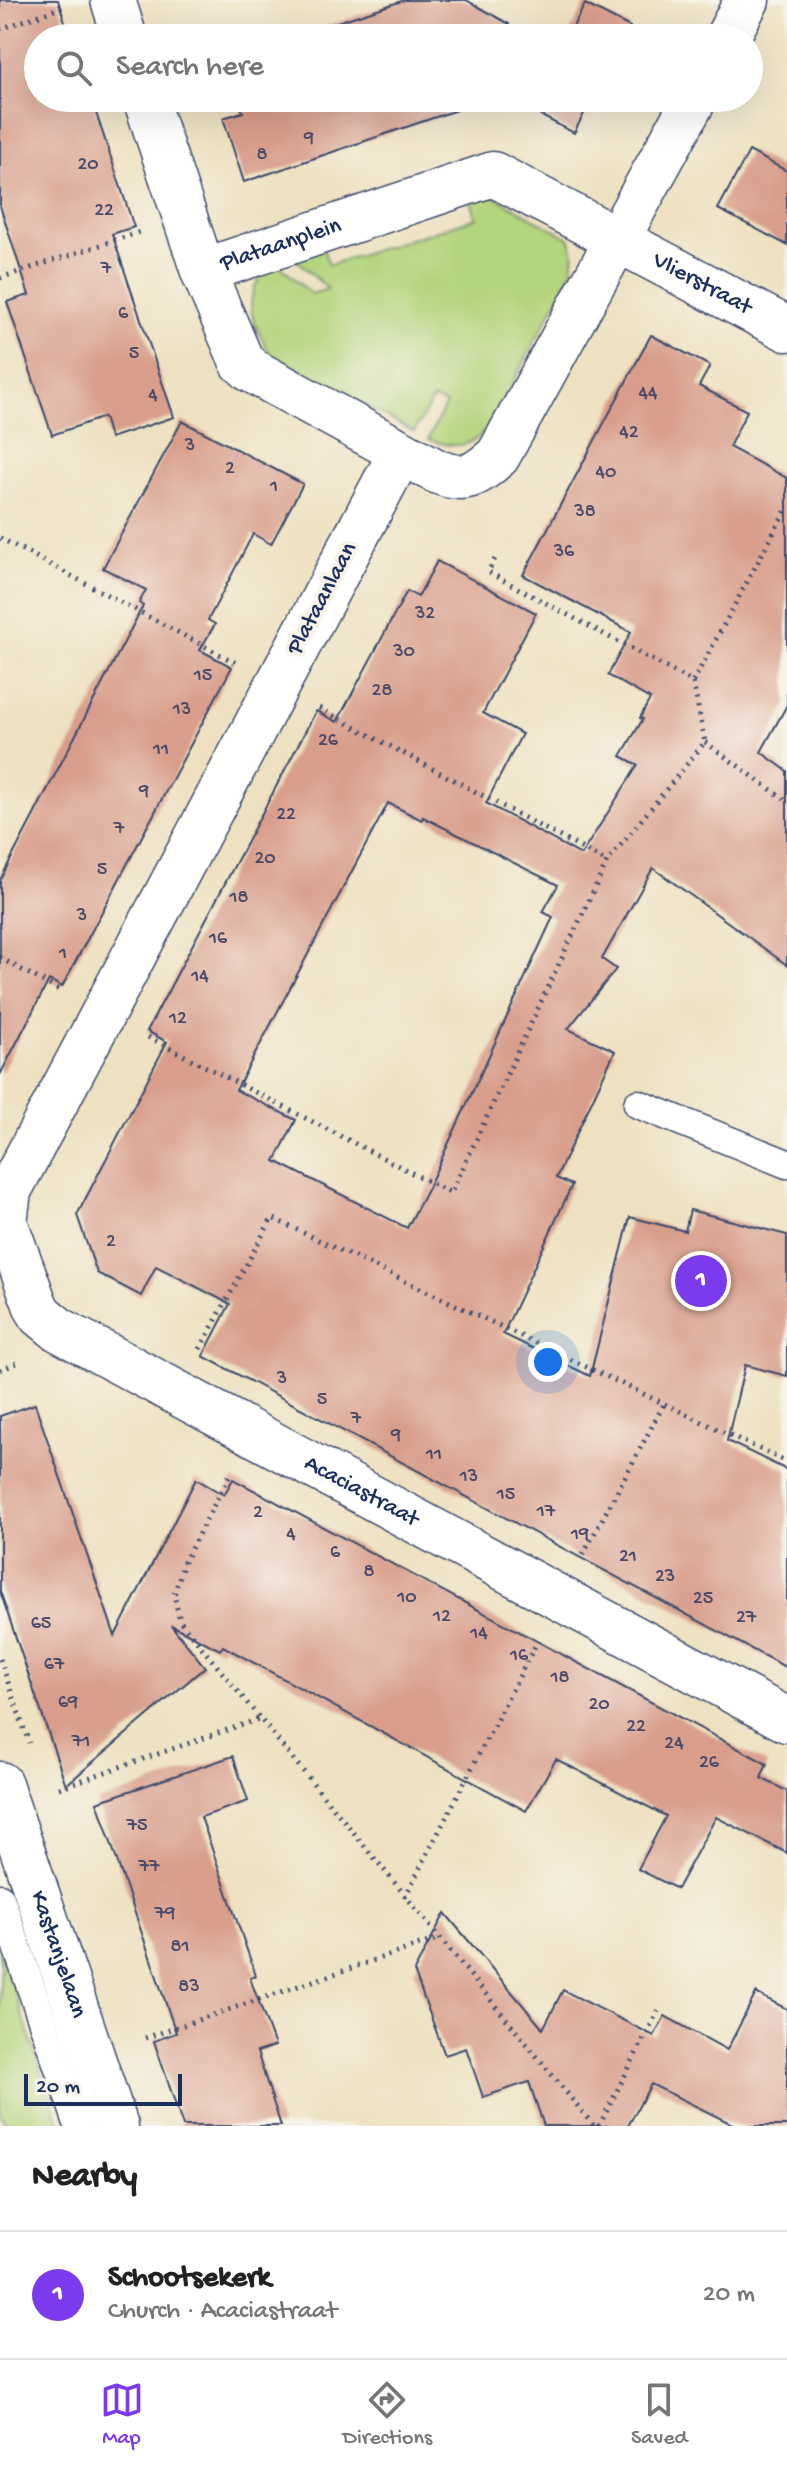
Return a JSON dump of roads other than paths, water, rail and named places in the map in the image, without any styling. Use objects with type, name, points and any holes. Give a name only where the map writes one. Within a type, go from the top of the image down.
[{"type":"street","points":[[734,24],[747,0]]},
{"type":"street","points":[[92,2],[112,24]]},
{"type":"street","points":[[150,112],[203,271]]},
{"type":"street","points":[[401,452],[447,476],[464,477],[477,475],[498,456],[687,112]]},
{"type":"street","name":"Plataanplein","points":[[401,452],[251,370],[242,362],[203,271],[493,174],[619,239]]},
{"type":"street","name":"Vlierstraat","points":[[619,239],[787,329]]},
{"type":"street","name":"Plataanlaan","points":[[6,1205],[16,1177],[401,452]]},
{"type":"street","name":"Acaciastraat","points":[[6,1205],[5,1222],[36,1307],[58,1329],[787,1720]]},
{"type":"street","name":"Kastanjelaan","points":[[0,1784],[116,2126]]},
{"type":"lane","points":[[638,1104],[787,1164]]},
{"type":"lane","name":"Kastanjelaan","points":[[0,1898],[79,2126]]},
{"type":"place","name":"Schootsekerk","points":[[701,1281]]}]
